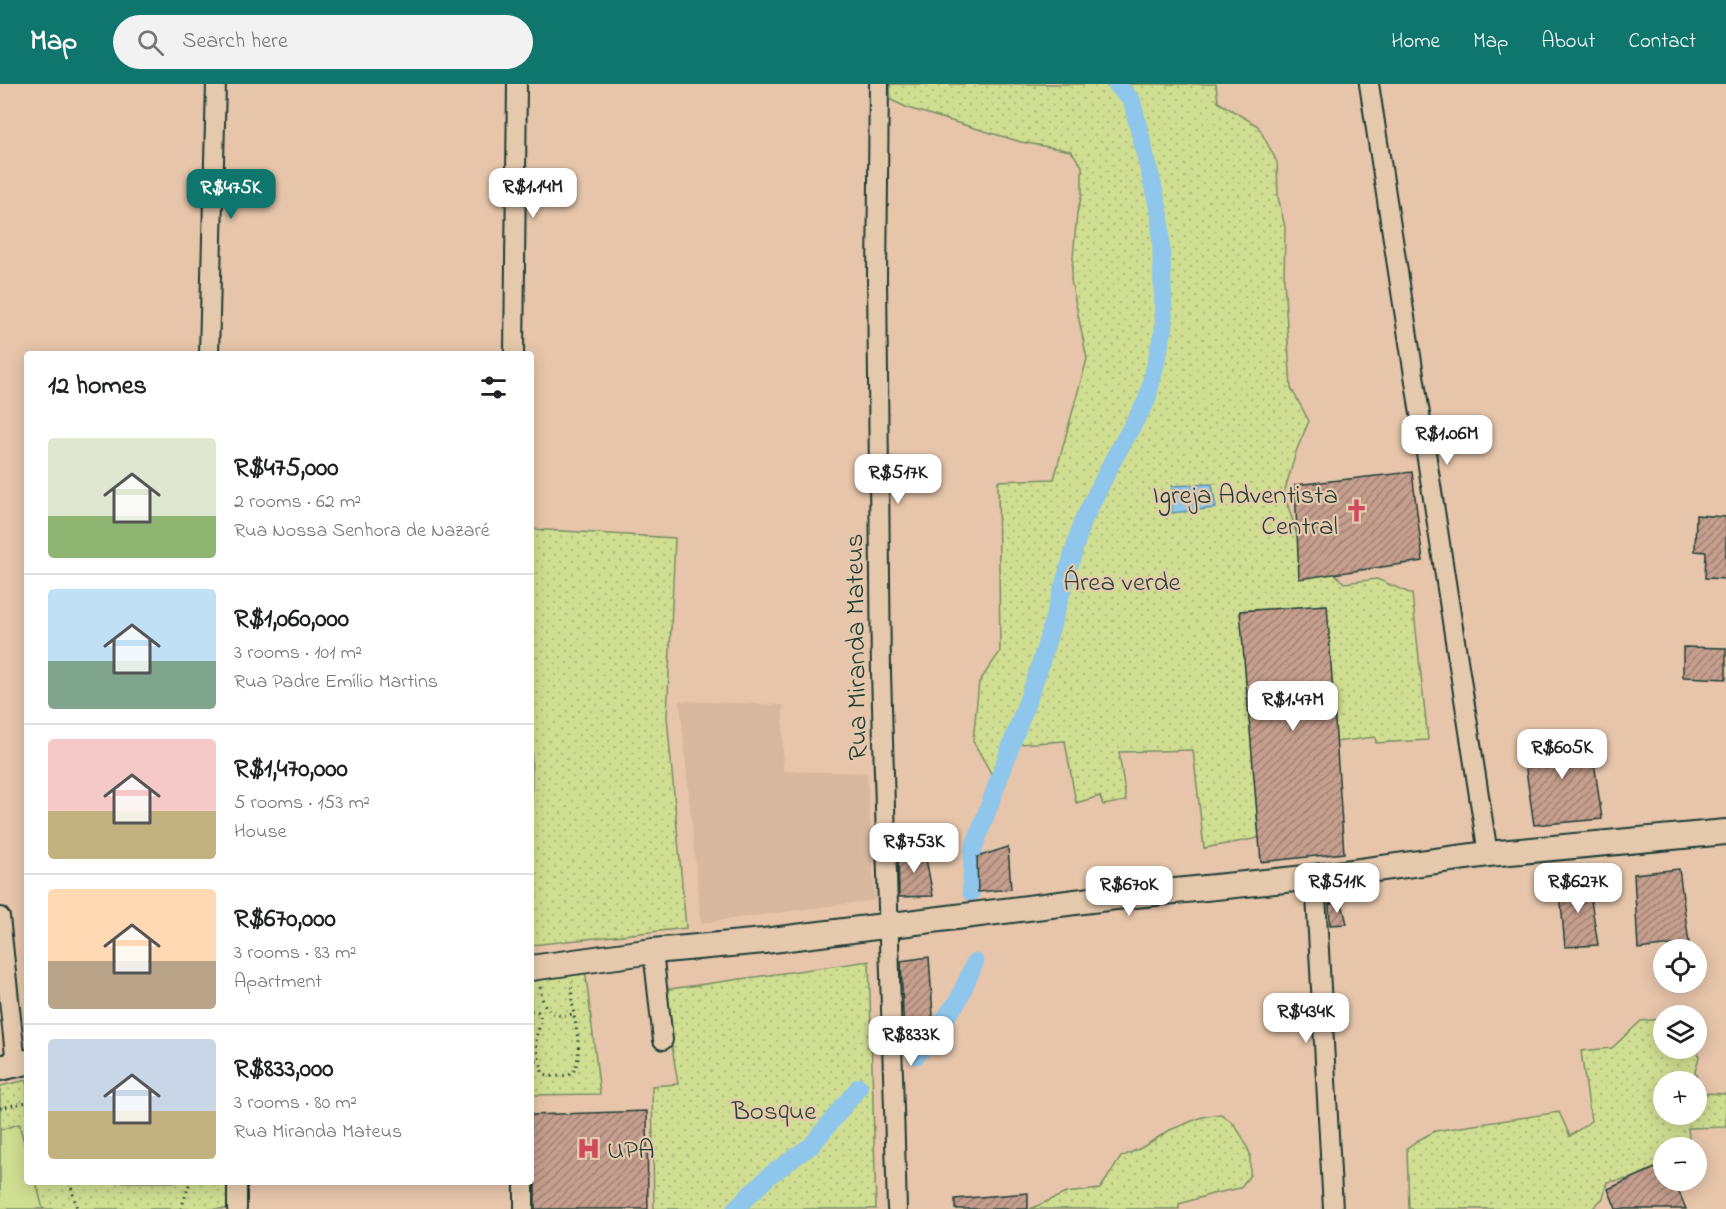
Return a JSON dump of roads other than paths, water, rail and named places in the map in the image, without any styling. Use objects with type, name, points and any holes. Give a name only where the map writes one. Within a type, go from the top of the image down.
[{"type":"main road","points":[[534,968],[653,951],[764,941],[1115,897],[1315,877],[1488,854],[1726,832]]},
{"type":"street","points":[[209,351],[216,84]]},
{"type":"street","points":[[514,351],[517,84]]},
{"type":"street","name":"Rua Miranda Mateus","points":[[879,84],[877,278],[881,673],[897,1209]]},
{"type":"street","points":[[1369,84],[1488,854]]},
{"type":"street","points":[[1315,877],[1333,1209]]},
{"type":"street","points":[[0,917],[14,1065]]},
{"type":"street","points":[[653,951],[663,1040]]},
{"type":"street","points":[[237,1185],[237,1209]]},
{"type":"street","points":[[524,1185],[524,1209]]},
{"type":"water","points":[[1212,484],[1216,508],[1172,513],[1172,486]]},
{"type":"waterway","points":[[971,892],[973,850],[1038,672],[1082,523],[1113,460],[1147,400],[1164,328],[1160,215],[1132,101],[1116,84]]},
{"type":"waterway","points":[[917,1055],[958,1001],[975,962]]},
{"type":"waterway","points":[[735,1209],[770,1175],[812,1145],[859,1087]]},
{"type":"place","name":"Igreja Adventista Central","points":[[1356,510]]},
{"type":"place","name":"UPA","points":[[589,1149]]},
{"type":"park label","name":"Área verde","points":[[1122,581]]},
{"type":"park label","name":"Bosque","points":[[774,1110]]}]
